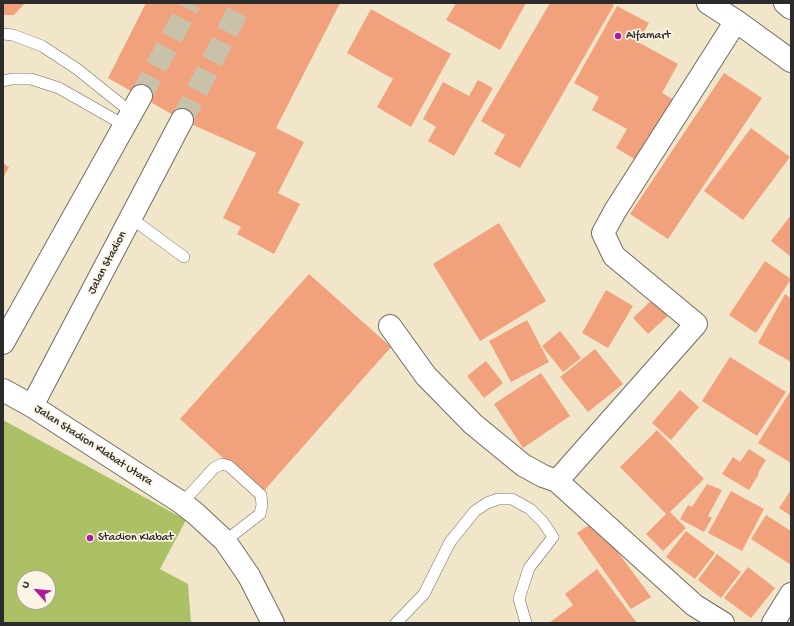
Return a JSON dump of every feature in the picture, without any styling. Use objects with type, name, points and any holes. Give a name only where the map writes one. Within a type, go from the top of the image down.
[{"type":"main road","points":[[708,3],[736,21],[791,61]]},
{"type":"main road","points":[[785,3],[791,8]]},
{"type":"main road","points":[[557,481],[696,324],[614,256],[603,233],[615,211],[736,21]]},
{"type":"main road","points":[[3,343],[118,140],[132,112]]},
{"type":"main road","name":"Jalan Stadion","points":[[32,406],[182,120]]},
{"type":"main road","points":[[390,326],[426,376],[473,424],[523,465],[543,476],[557,481],[694,605],[723,623]]},
{"type":"main road","name":"Jalan Stadion Klabat Utara","points":[[3,390],[32,406],[182,503],[196,514],[225,541],[249,576],[274,623]]},
{"type":"main road","points":[[773,623],[791,594]]},
{"type":"lane","points":[[3,34],[13,35],[42,46],[76,69],[132,112]]},
{"type":"lane","points":[[3,80],[12,78],[31,79],[132,112]]},
{"type":"lane","points":[[131,218],[184,257]]},
{"type":"lane","points":[[182,503],[214,468],[222,464],[229,466],[261,495],[262,505],[260,514],[225,541]]},
{"type":"lane","points":[[396,623],[424,594],[450,542],[476,511],[487,503],[498,499],[512,498],[530,509],[543,522],[553,537],[529,568],[519,598],[526,623]]},
{"type":"green space","name":"Stadion Klabat","points":[[3,420],[186,520],[160,569],[188,584],[191,623],[3,623]]},
{"type":"building","points":[[3,3],[25,3],[14,15],[3,15]]},
{"type":"building","points":[[146,3],[340,3],[276,128],[304,142],[278,193],[300,204],[274,254],[237,234],[241,227],[223,218],[256,153],[182,120],[108,78]]},
{"type":"building","points":[[456,3],[526,3],[500,50],[446,20]]},
{"type":"building","points":[[550,3],[610,3],[614,5],[520,168],[494,154],[505,135],[481,121]]},
{"type":"building","points":[[617,6],[649,23],[638,42],[678,64],[662,93],[676,101],[641,163],[616,148],[627,129],[592,110],[599,97],[574,83]]},
{"type":"building","points":[[371,9],[451,54],[411,127],[377,107],[393,79],[347,53]]},
{"type":"building","points":[[724,73],[762,98],[668,239],[630,214]]},
{"type":"building","points":[[478,80],[493,88],[454,156],[428,141],[436,127],[423,119],[443,82],[469,96]]},
{"type":"building","points":[[751,128],[790,157],[743,220],[704,191]]},
{"type":"building","points":[[3,163],[9,167],[3,178]]},
{"type":"building","points":[[791,215],[791,257],[771,241]]},
{"type":"building","points":[[499,223],[546,301],[480,341],[433,264]]},
{"type":"building","points":[[765,261],[791,279],[756,333],[729,315]]},
{"type":"building","points":[[309,274],[391,347],[262,493],[180,419]]},
{"type":"building","points":[[606,290],[633,306],[608,348],[582,333]]},
{"type":"building","points":[[785,294],[791,298],[791,362],[758,343]]},
{"type":"building","points":[[656,296],[672,312],[648,334],[633,318]]},
{"type":"building","points":[[527,320],[549,362],[511,382],[489,341]]},
{"type":"building","points":[[560,331],[581,358],[563,372],[542,346]]},
{"type":"building","points":[[595,349],[623,384],[588,412],[560,377]]},
{"type":"building","points":[[730,357],[786,392],[757,436],[702,401]]},
{"type":"building","points":[[486,361],[503,383],[484,398],[467,376]]},
{"type":"building","points":[[541,373],[570,416],[523,448],[494,404]]},
{"type":"building","points":[[680,390],[699,407],[671,440],[652,423]]},
{"type":"building","points":[[791,390],[791,463],[758,443]]},
{"type":"building","points":[[657,430],[704,479],[670,512],[686,528],[663,551],[646,534],[666,514],[620,467]]},
{"type":"building","points":[[749,449],[766,460],[749,490],[722,474],[733,457],[740,462]]},
{"type":"building","points":[[707,484],[722,490],[708,516],[712,518],[704,532],[680,519],[688,505],[692,507]]},
{"type":"building","points":[[791,490],[791,516],[779,508]]},
{"type":"building","points":[[731,491],[764,509],[742,551],[708,533]]},
{"type":"building","points":[[766,515],[791,531],[791,565],[751,539]]},
{"type":"building","points":[[595,521],[651,597],[631,609],[577,533]]},
{"type":"building","points":[[686,531],[715,553],[695,579],[666,557]]},
{"type":"building","points":[[717,554],[741,572],[721,598],[698,580]]},
{"type":"building","points":[[748,567],[775,588],[751,618],[724,598]]},
{"type":"building","points":[[597,569],[637,623],[549,623],[573,605],[565,594]]},
{"type":"tunnel","points":[[141,96],[190,3]]},
{"type":"tunnel","points":[[182,120],[242,3]]},
{"type":"place","name":"Alfamart","points":[[618,36]]},
{"type":"place","name":"Stadion Klabat","points":[[90,538]]}]
